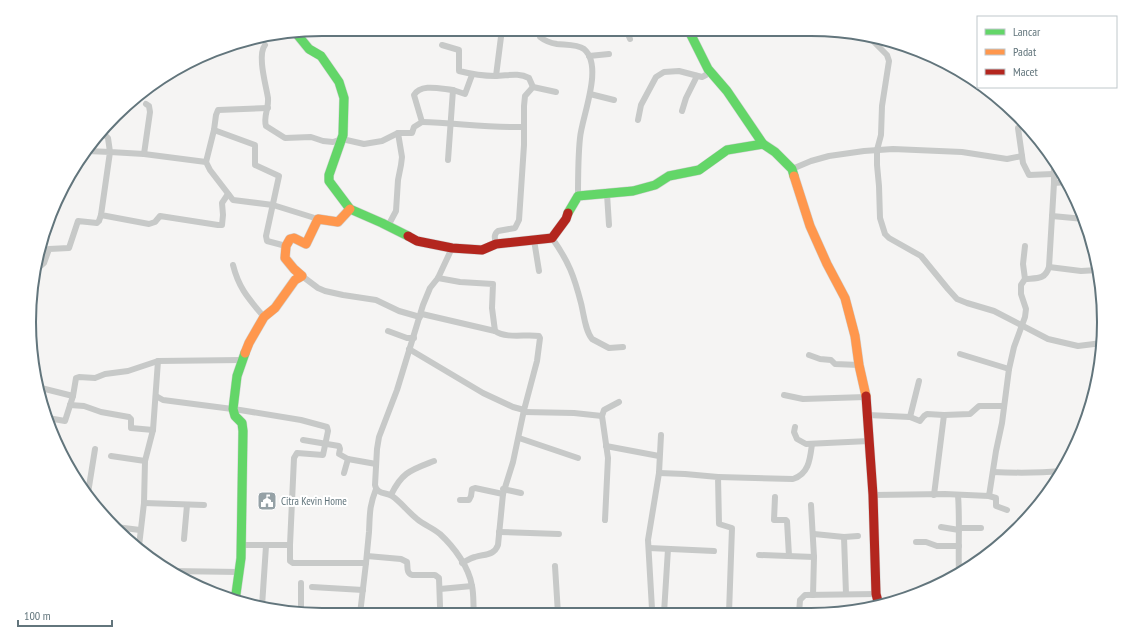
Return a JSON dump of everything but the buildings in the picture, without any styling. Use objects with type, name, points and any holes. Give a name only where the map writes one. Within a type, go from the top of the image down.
[{"type":"street","points":[[496,76],[501,36]]},
{"type":"street","points":[[299,37],[309,49],[321,56],[338,82],[344,98],[345,119],[342,140],[328,179],[350,209],[417,241],[452,248],[482,250],[496,244],[552,238],[566,219],[578,196],[578,154],[580,135],[590,94],[591,64],[588,54],[582,48],[555,44],[541,38],[540,36]]},
{"type":"street","points":[[692,36],[708,69],[727,91],[763,144],[776,152],[792,169],[810,226],[827,264],[845,298],[855,336],[868,415],[873,495],[876,594],[878,600]]},
{"type":"street","points":[[875,43],[887,55],[888,61],[882,106],[881,135],[877,150],[880,218],[886,234],[889,238],[921,256],[957,299],[994,311],[1048,339],[1078,346],[1096,345]]},
{"type":"street","points":[[265,45],[262,51],[268,100],[268,108],[265,116],[266,126],[285,138],[311,137],[323,141],[333,142],[342,140],[364,144],[386,140],[398,133],[412,133],[414,127],[422,122],[450,122],[500,128],[524,127]]},
{"type":"street","points":[[442,45],[459,50],[459,72],[472,75],[525,75],[529,78],[533,87]]},
{"type":"street","points":[[589,56],[609,54]]},
{"type":"street","points":[[638,120],[641,105],[656,77],[660,74],[680,71],[700,77],[705,76],[708,69]]},
{"type":"street","points":[[422,122],[414,94],[424,88],[453,90],[464,94],[472,75]]},
{"type":"street","points":[[682,111],[686,98],[697,76]]},
{"type":"street","points":[[533,87],[556,92]]},
{"type":"street","points":[[496,244],[494,236],[498,231],[516,228],[517,226],[522,188],[523,118],[525,96],[533,87]]},
{"type":"street","points":[[448,160],[453,90]]},
{"type":"street","points":[[590,94],[614,100]]},
{"type":"street","points":[[144,154],[150,112],[149,106],[146,104]]},
{"type":"street","points":[[268,108],[218,110],[206,162],[210,170],[228,194],[233,200],[273,205],[318,219],[338,222],[350,209]]},
{"type":"street","points":[[1018,128],[1023,162],[1030,175],[1053,174]]},
{"type":"street","points":[[214,130],[255,146],[255,165],[278,176],[266,232],[267,241],[286,246]]},
{"type":"street","points":[[388,226],[396,211],[398,180],[402,157],[398,133]]},
{"type":"street","points":[[41,265],[44,263],[49,249],[69,248],[78,221],[97,223],[99,221],[110,152],[108,138],[105,136]]},
{"type":"street","points":[[578,196],[633,191],[655,185],[669,176],[699,170],[728,150],[763,144]]},
{"type":"street","points":[[792,169],[811,161],[829,156],[893,149],[962,152],[1007,158],[1022,156]]},
{"type":"street","points":[[92,152],[144,154],[206,162]]},
{"type":"street","points":[[989,496],[1009,369],[1026,309],[1021,294],[1020,284],[1025,279],[1044,277],[1047,275],[1049,267],[1054,183],[1053,170]]},
{"type":"street","points":[[1054,183],[1061,183]]},
{"type":"street","points":[[101,215],[149,224],[155,222],[160,216],[218,226],[222,225],[222,203],[228,194]]},
{"type":"street","points":[[607,194],[609,225]]},
{"type":"street","points":[[1052,216],[1077,218]]},
{"type":"street","points":[[318,219],[307,244],[291,238],[286,246],[285,256],[287,261],[294,269],[315,286],[325,291],[376,300],[399,311],[421,316],[499,333],[517,336],[534,335],[540,337],[537,361],[513,462],[503,491],[496,550],[490,554],[475,557],[462,563]]},
{"type":"street","points":[[552,238],[569,264],[592,339],[609,348],[623,347]]},
{"type":"street","points":[[534,240],[539,271]]},
{"type":"street","points":[[1025,246],[1023,264],[1025,279]]},
{"type":"street","points":[[361,608],[367,556],[369,510],[371,500],[376,489],[376,464],[379,437],[397,390],[409,349],[421,316],[423,305],[430,288],[438,278],[452,248]]},
{"type":"street","points":[[233,265],[236,277],[242,290],[264,318]]},
{"type":"street","points":[[1049,267],[1081,271],[1093,270]]},
{"type":"street","points":[[236,595],[240,572],[243,431],[242,423],[234,416],[233,410],[237,376],[249,343],[264,318],[274,308],[295,280],[302,276]]},
{"type":"street","points":[[438,278],[470,283],[493,284],[492,308],[495,331]]},
{"type":"street","points":[[388,331],[407,338],[414,338]]},
{"type":"street","points":[[409,349],[483,393],[524,411],[574,413],[602,416]]},
{"type":"street","points":[[960,354],[1009,369]]},
{"type":"street","points":[[809,355],[820,359],[831,360],[835,364],[859,365]]},
{"type":"street","points":[[53,419],[65,421],[77,377],[95,378],[105,374],[128,371],[158,360],[242,360]]},
{"type":"street","points":[[139,542],[144,503],[145,461],[153,430],[158,360]]},
{"type":"street","points":[[910,417],[918,381]]},
{"type":"street","points":[[44,389],[73,396]]},
{"type":"street","points":[[784,394],[803,399],[866,397]]},
{"type":"street","points":[[156,396],[163,400],[301,420],[327,427],[328,431],[323,455],[297,453],[294,458],[290,561],[293,563],[366,563]]},
{"type":"street","points":[[605,520],[608,458],[602,416],[604,410],[619,402]]},
{"type":"street","points":[[70,405],[84,406],[101,412],[129,417],[131,419],[131,428],[153,430]]},
{"type":"street","points":[[868,415],[910,417],[920,421],[927,414],[970,414],[979,406],[1004,406]]},
{"type":"street","points":[[934,495],[944,415]]},
{"type":"street","points":[[795,427],[794,432],[797,440],[806,444],[869,441]]},
{"type":"street","points":[[652,608],[648,540],[659,473],[661,435]]},
{"type":"street","points":[[518,438],[578,458]]},
{"type":"street","points":[[303,440],[339,446],[340,454],[348,459],[376,464]]},
{"type":"street","points":[[659,473],[718,477],[793,479],[800,477],[804,472],[809,462],[812,444]]},
{"type":"street","points":[[606,446],[659,456]]},
{"type":"street","points":[[89,488],[95,449]]},
{"type":"street","points":[[111,456],[145,461]]},
{"type":"street","points":[[344,473],[348,459]]},
{"type":"street","points":[[391,495],[396,483],[403,476],[434,461]]},
{"type":"street","points":[[993,472],[1018,474],[1055,471]]},
{"type":"street","points":[[718,477],[719,524],[732,528],[729,608]]},
{"type":"street","points":[[460,500],[469,500],[472,489],[475,488],[521,493]]},
{"type":"street","points":[[376,489],[380,492],[391,495],[415,518],[439,534],[467,569],[472,586],[474,608]]},
{"type":"street","points":[[873,495],[989,496],[996,498],[996,506],[1007,510]]},
{"type":"street","points":[[958,495],[960,529],[959,567]]},
{"type":"street","points":[[775,498],[774,520],[786,520],[787,522],[789,556]]},
{"type":"street","points":[[144,503],[204,505]]},
{"type":"street","points":[[184,539],[187,505]]},
{"type":"street","points":[[811,505],[814,534],[813,595]]},
{"type":"street","points":[[941,527],[960,529],[981,528]]},
{"type":"street","points":[[124,528],[140,530]]},
{"type":"street","points":[[499,532],[559,534]]},
{"type":"street","points":[[814,534],[844,537],[858,536]]},
{"type":"street","points":[[844,537],[846,594]]},
{"type":"street","points":[[916,542],[926,542],[937,546],[959,546]]},
{"type":"street","points":[[241,545],[290,545]]},
{"type":"street","points":[[262,602],[266,546]]},
{"type":"street","points":[[649,548],[714,551]]},
{"type":"street","points":[[664,608],[668,549]]},
{"type":"street","points":[[759,555],[814,557]]},
{"type":"street","points":[[367,556],[402,559],[407,562],[410,574],[435,575],[439,578],[440,606]]},
{"type":"street","points":[[555,566],[558,608]]},
{"type":"street","points":[[181,571],[240,572]]},
{"type":"street","points":[[301,607],[302,583]]},
{"type":"street","points":[[440,589],[472,586]]},
{"type":"street","points":[[312,587],[363,590]]},
{"type":"street","points":[[799,608],[800,600],[805,595],[876,594]]},
{"type":"traffic: fast","points":[[692,36],[708,69],[727,91],[763,144],[775,152],[792,169],[794,176]]},
{"type":"traffic: fast","points":[[299,37],[309,49],[321,56],[339,82],[344,98],[343,135],[329,175],[329,181],[350,209],[408,236]]},
{"type":"traffic: fast","points":[[568,213],[578,196],[633,191],[655,185],[669,176],[699,170],[727,150],[763,144]]},
{"type":"traffic: fast","points":[[236,595],[241,558],[243,431],[242,423],[235,416],[233,409],[237,376],[245,353]]},
{"type":"traffic: slow","points":[[794,176],[810,226],[827,264],[845,298],[855,336],[859,365],[866,396]]},
{"type":"traffic: slow","points":[[245,353],[264,317],[275,308],[295,280],[302,276],[285,258],[286,246],[290,239],[294,238],[306,244],[318,219],[338,222],[350,209]]},
{"type":"traffic: jam","points":[[408,236],[417,241],[452,248],[482,250],[496,244],[552,238],[566,219],[568,213]]},
{"type":"traffic: jam","points":[[866,396],[873,495],[876,594],[878,600]]},
{"type":"place","name":"Citra Kevin Home","points":[[267,501]]}]
